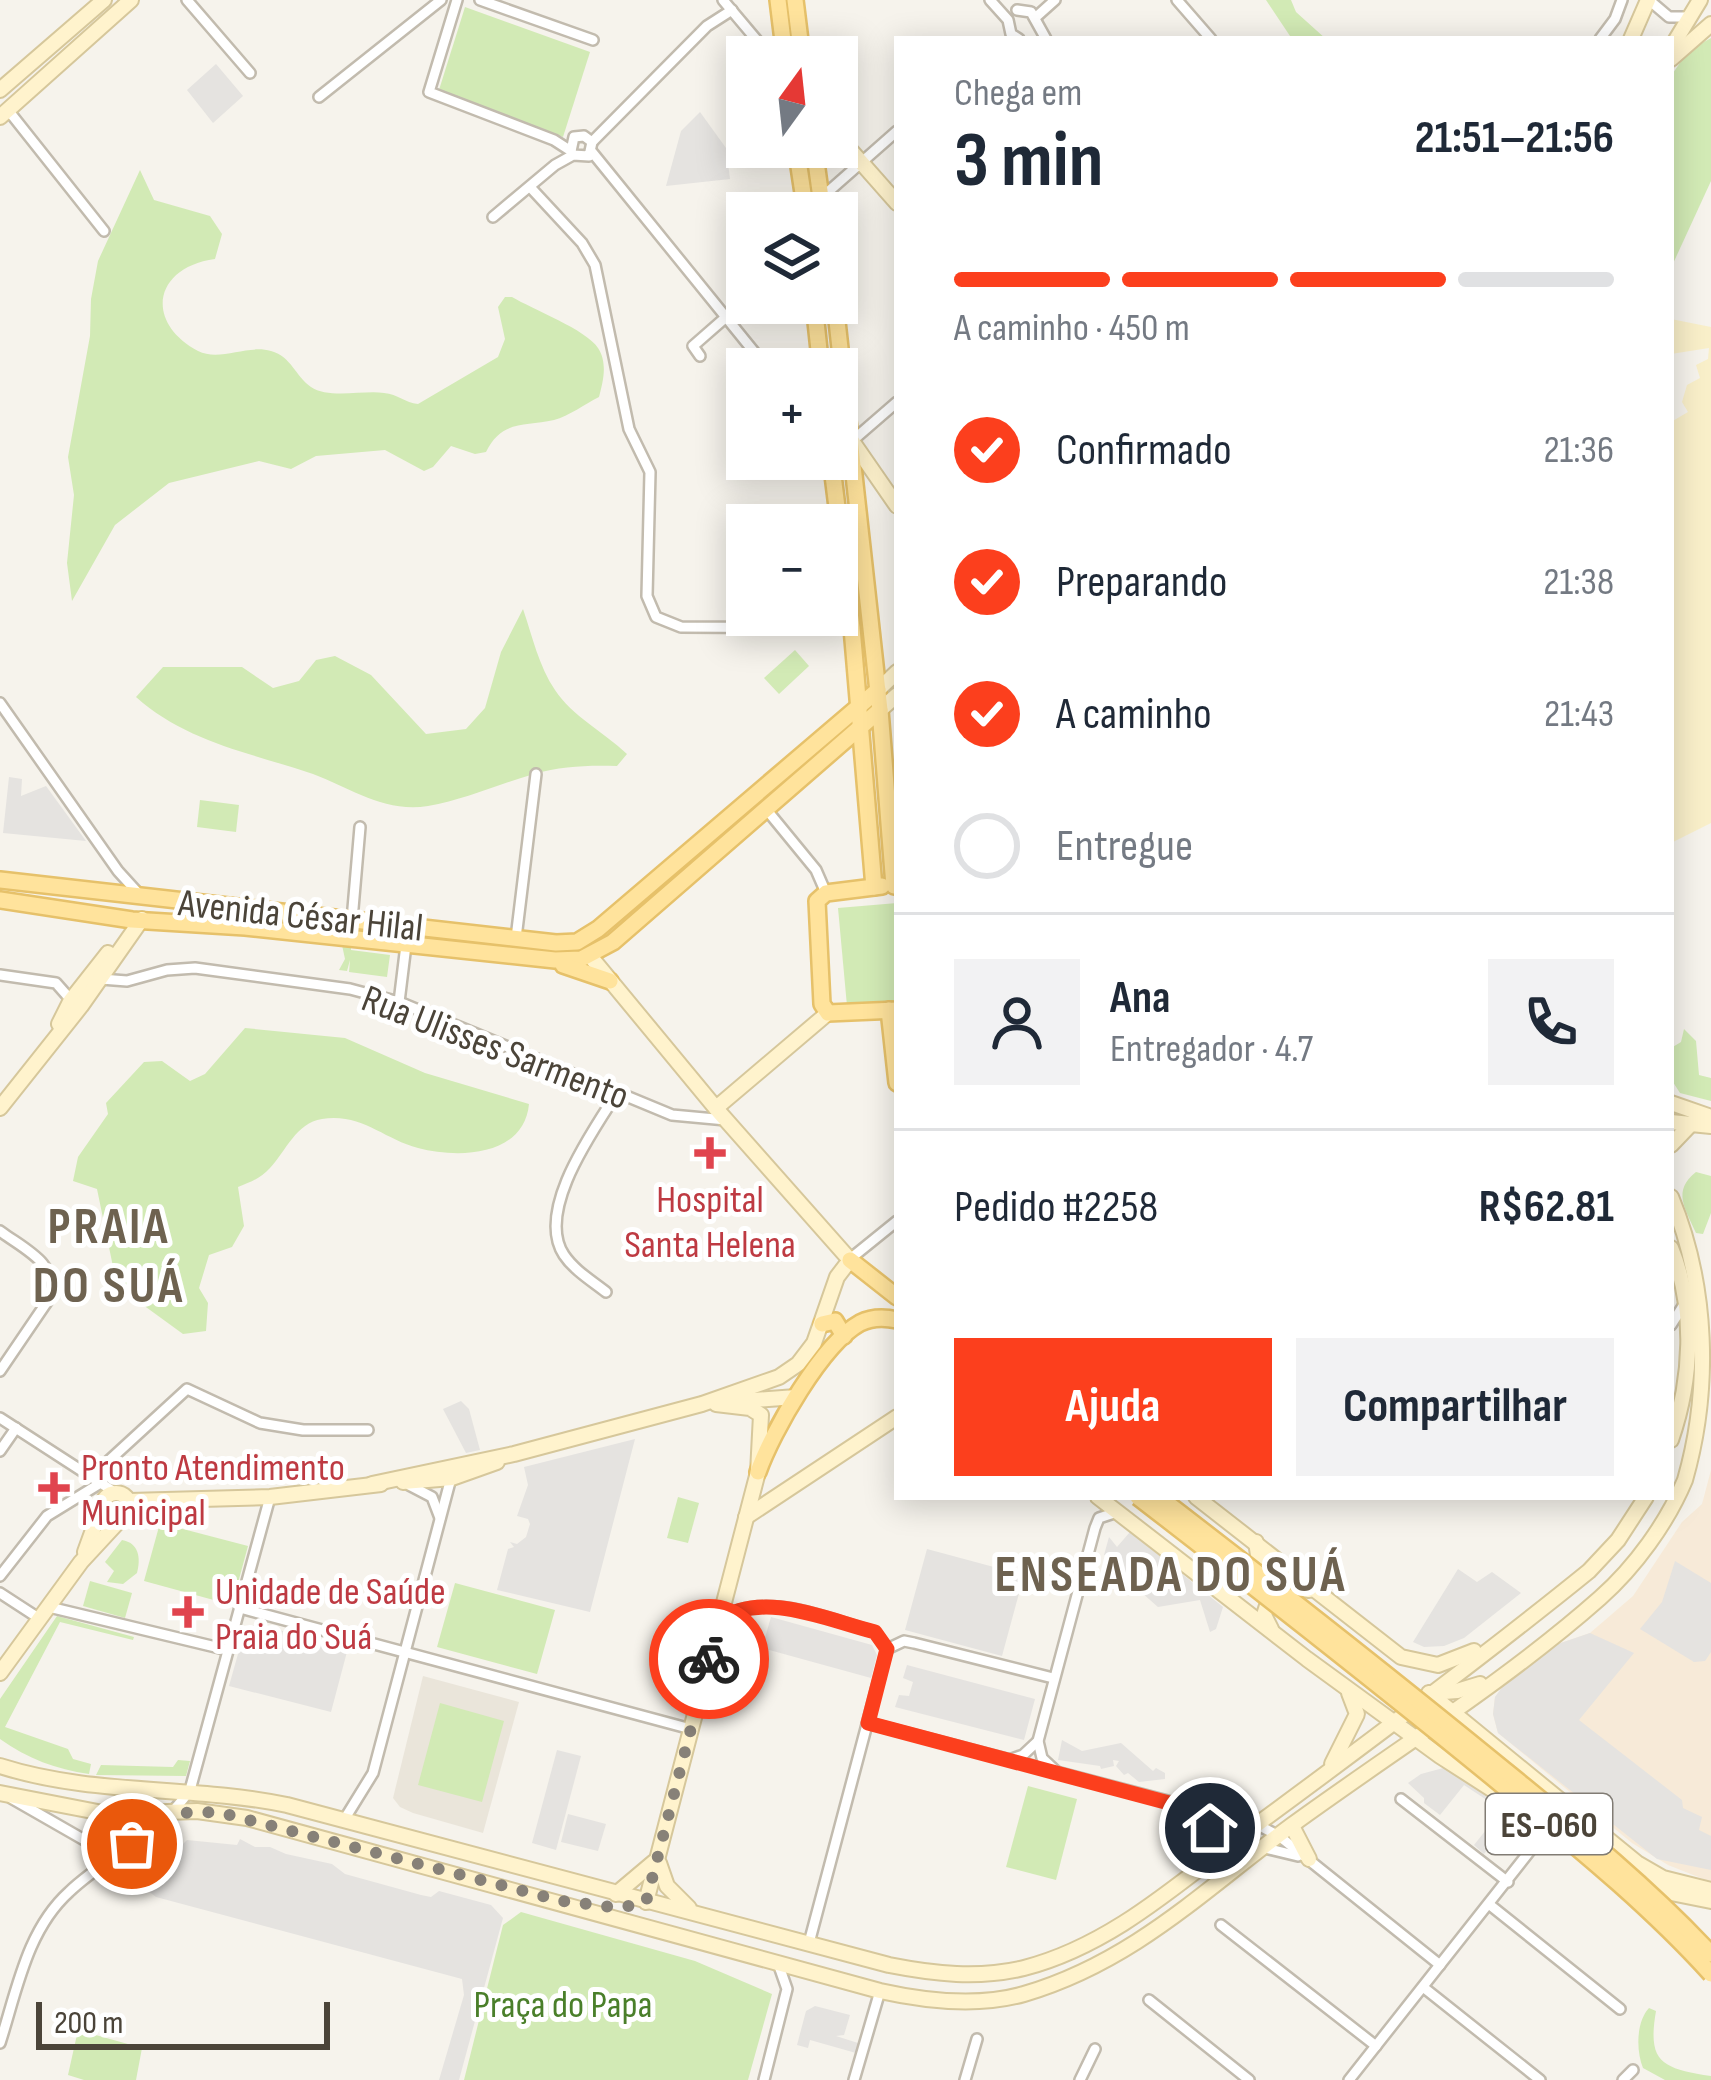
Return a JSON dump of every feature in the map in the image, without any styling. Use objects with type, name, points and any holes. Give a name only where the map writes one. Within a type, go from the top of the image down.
[{"type":"main road","points":[[0,90],[104,0]]},
{"type":"main road","points":[[4,113],[131,0]]},
{"type":"main road","points":[[778,0],[782,36]]},
{"type":"main road","points":[[795,0],[799,36]]},
{"type":"main road","points":[[1632,36],[1648,0]]},
{"type":"main road","points":[[1674,44],[1700,0]]},
{"type":"main road","points":[[1692,17],[1711,10]]},
{"type":"main road","points":[[1674,56],[1711,24]]},
{"type":"main road","points":[[858,160],[894,200]]},
{"type":"main road","points":[[858,449],[894,502]]},
{"type":"main road","points":[[858,504],[873,496],[894,502]]},
{"type":"main road","points":[[858,514],[894,864]]},
{"type":"main road","points":[[853,636],[874,887]]},
{"type":"main road","points":[[894,675],[589,941],[590,956],[717,1110],[833,1243],[894,1295]]},
{"type":"main road","points":[[590,956],[613,942],[894,698]]},
{"type":"main road","name":"Avenida César Hilal","points":[[0,880],[567,944],[598,929]]},
{"type":"main road","points":[[828,1013],[822,1004],[817,901],[826,893],[894,886]]},
{"type":"main road","name":"Avenida César Hilal","points":[[0,900],[137,919],[531,958],[590,956]]},
{"type":"main road","points":[[45,1049],[71,1000],[137,919],[153,905],[173,901]]},
{"type":"main road","points":[[0,1108],[101,979],[137,919]]},
{"type":"main road","points":[[101,979],[98,973],[105,957]]},
{"type":"main road","points":[[531,958],[610,981]]},
{"type":"main road","points":[[717,1110],[828,1013],[893,1010]]},
{"type":"main road","points":[[1674,1104],[1711,1117]]},
{"type":"main road","points":[[1674,1122],[1711,1126]]},
{"type":"main road","points":[[1674,1141],[1693,1122]]},
{"type":"main road","points":[[3,1794],[108,1814],[218,1812],[910,1998],[1020,1996],[1128,1950],[1498,1678],[1626,1572],[1667,1516],[1695,1456],[1708,1396],[1705,1312],[1692,1248],[1674,1204]]},
{"type":"main road","points":[[372,1484],[453,1471],[705,1403],[788,1371],[814,1343],[837,1277],[850,1260]]},
{"type":"main road","points":[[1674,1260],[1685,1303],[1688,1382],[1674,1430]]},
{"type":"main road","points":[[646,1902],[771,1436],[844,1336],[867,1320],[894,1320]]},
{"type":"main road","points":[[822,1324],[838,1322],[844,1336]]},
{"type":"main road","points":[[705,1403],[796,1397]]},
{"type":"main road","points":[[705,1403],[757,1411],[762,1421],[758,1472]]},
{"type":"main road","points":[[746,1517],[894,1419]]},
{"type":"main road","points":[[116,1506],[270,1497],[453,1471]]},
{"type":"main road","points":[[1102,1500],[1416,1738],[1611,1868],[1686,1898],[1711,1901]]},
{"type":"main road","name":"ES-060","points":[[1142,1500],[1586,1854],[1655,1915],[1711,1974]]},
{"type":"main road","name":"ES-060","points":[[1164,1500],[1564,1818],[1665,1905],[1711,1954]]},
{"type":"main road","points":[[1200,1500],[1414,1663],[1438,1665],[1455,1660],[1510,1632]]},
{"type":"main road","points":[[0,1766],[88,1786],[242,1796],[809,1943],[934,1973],[973,1976],[1024,1967],[1089,1945],[1145,1910],[1588,1570],[1618,1540],[1644,1500]]},
{"type":"main road","points":[[0,1673],[116,1506]]},
{"type":"main road","points":[[81,1562],[116,1506]]},
{"type":"main road","points":[[1214,1585],[1238,1587],[1250,1581],[1260,1568],[1256,1542]]},
{"type":"main road","points":[[1271,1630],[1264,1615],[1265,1602],[1279,1560]]},
{"type":"main road","points":[[1265,1602],[1283,1586],[1320,1594]]},
{"type":"main road","points":[[1307,1659],[1386,1692],[1457,1691],[1498,1678]]},
{"type":"main road","points":[[1325,1775],[1358,1714],[1343,1684]]},
{"type":"main road","points":[[1429,1693],[1637,1863],[1663,1878],[1711,1890]]},
{"type":"main road","points":[[1392,1756],[1430,1748]]},
{"type":"main road","points":[[0,1753],[26,1774]]},
{"type":"main road","points":[[1285,1831],[1309,1859]]},
{"type":"main road","points":[[616,1894],[658,1858]]},
{"type":"main road","points":[[658,1858],[675,1897],[700,1915]]},
{"type":"main road","points":[[562,1901],[620,1908],[646,1902]]},
{"type":"street","points":[[188,0],[250,73]]},
{"type":"street","points":[[319,98],[440,0]]},
{"type":"street","points":[[457,0],[429,92],[554,140],[585,158],[707,26],[723,0],[754,36]]},
{"type":"street","points":[[480,0],[593,40]]},
{"type":"street","points":[[991,0],[1014,36]]},
{"type":"street","points":[[1008,0],[1017,10]]},
{"type":"street","points":[[1018,36],[1037,23],[1055,0]]},
{"type":"street","points":[[1177,0],[1208,36]]},
{"type":"street","points":[[1602,36],[1622,0]]},
{"type":"street","points":[[1648,0],[1669,17],[1692,17]]},
{"type":"street","points":[[1008,20],[1024,9],[1044,36]]},
{"type":"street","points":[[707,26],[732,10]]},
{"type":"street","points":[[4,113],[104,230]]},
{"type":"street","points":[[833,192],[894,134]]},
{"type":"street","points":[[494,217],[572,153],[574,137],[584,136],[750,348]]},
{"type":"street","points":[[530,187],[596,265],[629,429],[650,472],[650,608],[656,617],[681,627],[726,627]]},
{"type":"street","points":[[700,356],[693,346],[725,318]]},
{"type":"street","points":[[858,435],[894,405]]},
{"type":"street","points":[[0,704],[118,871],[142,897]]},
{"type":"street","points":[[516,938],[536,774]]},
{"type":"street","points":[[766,808],[816,870],[826,893]]},
{"type":"street","points":[[352,920],[360,827]]},
{"type":"street","points":[[113,893],[118,871]]},
{"type":"street","points":[[399,1002],[406,945]]},
{"type":"street","name":"Rua Ulisses Sarmento","points":[[101,979],[128,981],[195,968],[350,988],[399,1002],[676,1117],[717,1110]]},
{"type":"street","points":[[0,975],[56,983],[71,1000]]},
{"type":"street","points":[[606,1292],[564,1256],[555,1226],[561,1195],[617,1093]]},
{"type":"street","name":"Rua Ulisses Sarmento","points":[[676,1117],[717,1110]]},
{"type":"street","points":[[850,1260],[894,1223]]},
{"type":"street","points":[[0,1231],[45,1264],[54,1282],[51,1296],[0,1371]]},
{"type":"street","points":[[1674,1320],[1685,1303]]},
{"type":"street","points":[[0,1576],[47,1516],[94,1482],[187,1389],[260,1423],[303,1430],[368,1430]]},
{"type":"street","points":[[0,1418],[94,1482],[116,1506]]},
{"type":"street","points":[[0,1451],[16,1428]]},
{"type":"street","points":[[344,1820],[373,1773],[453,1471]]},
{"type":"street","points":[[398,1483],[432,1497],[440,1523]]},
{"type":"street","points":[[0,2043],[34,1939],[52,1909],[175,1813],[190,1790],[270,1497]]},
{"type":"street","points":[[1063,1776],[1042,1758],[1039,1742],[1094,1528],[1099,1518],[1117,1513]]},
{"type":"street","points":[[0,1593],[45,1613],[228,1650]]},
{"type":"street","points":[[719,1620],[735,1609],[762,1605],[875,1632],[887,1649],[809,1943]]},
{"type":"street","points":[[240,1608],[691,1729]]},
{"type":"street","points":[[887,1649],[904,1641],[1053,1678]]},
{"type":"street","points":[[868,1723],[1285,1831]]},
{"type":"street","points":[[1004,1761],[1023,1755],[1039,1742]]},
{"type":"street","points":[[3,1794],[114,1858]]},
{"type":"street","points":[[1401,1799],[1508,1882]]},
{"type":"street","points":[[1184,1807],[1210,1828],[1209,1861]]},
{"type":"street","points":[[1368,2080],[1353,2075],[1533,1847],[1538,1828],[1529,1813]]},
{"type":"street","points":[[1533,1847],[1553,1834],[1564,1836]]},
{"type":"street","points":[[1236,1841],[1309,1859],[1440,1965]]},
{"type":"street","points":[[1490,1905],[1621,2009]]},
{"type":"street","points":[[1221,1925],[1376,2046]]},
{"type":"street","points":[[764,2080],[787,1989],[785,1974],[776,1961]]},
{"type":"street","points":[[1423,1987],[1540,2080]]},
{"type":"street","points":[[854,2080],[880,1991]]},
{"type":"street","points":[[0,1999],[13,2002]]},
{"type":"street","points":[[1149,2000],[1249,2080]]},
{"type":"street","points":[[965,2080],[977,2039]]},
{"type":"street","points":[[1081,2080],[1094,2049]]},
{"type":"street","points":[[1623,2080],[1633,2070]]},
{"type":"shaded area","points":[[216,64],[243,96],[213,123],[187,90]]},
{"type":"shaded area","points":[[700,112],[726,148],[730,179],[666,186],[681,131]]},
{"type":"shaded area","points":[[9,777],[22,779],[21,796],[46,786],[86,841],[3,833]]},
{"type":"shaded area","points":[[461,1401],[469,1409],[480,1450],[466,1453],[443,1409]]},
{"type":"shaded area","points":[[635,1439],[590,1612],[497,1590],[508,1549],[514,1547],[510,1542],[517,1544],[526,1537],[530,1524],[517,1516],[528,1485],[524,1467]]},
{"type":"shaded area","points":[[1711,1470],[1711,1882],[1668,1865],[1632,1843],[1498,1733],[1493,1714],[1495,1697],[1549,1647],[1590,1633],[1633,1596],[1682,1522],[1702,1504]]},
{"type":"shaded area","points":[[1130,1532],[1223,1607],[1216,1629],[1210,1632],[1200,1600],[1158,1607],[1125,1578],[1110,1591],[1102,1584],[1113,1566],[1108,1562],[1112,1555],[1104,1555],[1109,1537],[1117,1547]]},
{"type":"shaded area","points":[[927,1549],[1024,1575],[1002,1656],[905,1630]]},
{"type":"shaded area","points":[[1675,1561],[1711,1583],[1711,1652],[1705,1661],[1694,1662],[1640,1629],[1662,1602]]},
{"type":"shaded area","points":[[1458,1569],[1477,1582],[1492,1572],[1521,1593],[1464,1638],[1444,1646],[1413,1642]]},
{"type":"shaded area","points":[[771,1617],[872,1645],[877,1655],[871,1678],[762,1648]]},
{"type":"shaded area","points":[[256,1624],[348,1648],[331,1712],[229,1686],[245,1629]]},
{"type":"shaded area","points":[[1590,1633],[1634,1653],[1579,1720],[1682,1800],[1683,1808],[1702,1817],[1699,1830],[1711,1836],[1711,1870],[1657,1859],[1498,1733],[1495,1697],[1507,1680],[1549,1647]]},
{"type":"shaded area","points":[[907,1665],[1035,1699],[1024,1740],[895,1707],[899,1695],[909,1696],[913,1682],[903,1678]]},
{"type":"shaded area","points":[[423,1676],[519,1702],[483,1833],[413,1813],[393,1798]]},
{"type":"shaded area","points":[[1062,1740],[1082,1751],[1121,1743],[1153,1771],[1165,1773],[1165,1779],[1139,1782],[1124,1775],[1116,1766],[1119,1761],[1101,1769],[1058,1760]]},
{"type":"shaded area","points":[[557,1750],[581,1756],[556,1850],[532,1843]]},
{"type":"shaded area","points":[[1447,1767],[1517,1813],[1484,1854],[1474,1845],[1502,1810],[1464,1785],[1440,1815],[1408,1783]]},
{"type":"shaded area","points":[[568,1814],[606,1824],[598,1851],[561,1842]]},
{"type":"shaded area","points":[[240,1839],[421,1895],[431,1897],[439,1891],[491,1905],[503,1918],[459,2080],[439,2080],[464,1995],[462,1979],[156,1897],[118,1868],[124,1863],[141,1871],[134,1857],[150,1845],[146,1857],[155,1865],[159,1863],[155,1856],[187,1840],[237,1845]]},
{"type":"shaded area","points":[[815,2006],[850,2015],[844,2035],[836,2036],[858,2043],[856,2053],[810,2040],[808,2048],[797,2045],[806,2011]]},
{"type":"green space","points":[[1266,0],[1291,0],[1296,12],[1323,36],[1290,36]]},
{"type":"green space","points":[[465,7],[590,52],[563,137],[439,90]]},
{"type":"green space","points":[[1711,38],[1711,181],[1674,261],[1674,72],[1688,51]]},
{"type":"green space","points":[[140,170],[154,200],[210,216],[222,234],[215,259],[179,273],[163,297],[169,325],[198,351],[215,355],[271,351],[318,391],[384,393],[418,404],[498,357],[505,339],[498,307],[505,297],[512,297],[592,341],[604,366],[599,397],[560,418],[507,429],[486,452],[475,454],[451,446],[424,471],[385,450],[316,456],[291,469],[259,461],[169,483],[115,525],[72,601],[67,563],[74,495],[68,457],[90,336],[91,299],[98,261]]},
{"type":"green space","points":[[523,609],[555,690],[627,754],[617,766],[555,769],[441,803],[397,806],[198,736],[136,697],[163,667],[242,667],[273,688],[299,681],[316,660],[335,656],[371,675],[426,734],[466,729],[485,708],[501,652]]},
{"type":"green space","points":[[795,650],[809,666],[779,694],[764,678]]},
{"type":"green space","points":[[200,800],[239,805],[236,832],[197,827]]},
{"type":"green space","points":[[894,903],[894,1002],[847,1006],[838,908]]},
{"type":"green space","points":[[342,945],[390,955],[387,977],[349,972],[350,960],[347,971],[339,970],[345,959]]},
{"type":"green space","points":[[245,1028],[345,1038],[425,1073],[529,1104],[525,1121],[503,1144],[470,1153],[418,1148],[349,1120],[322,1119],[305,1126],[267,1171],[238,1187],[244,1226],[232,1247],[209,1255],[199,1288],[208,1303],[206,1331],[183,1334],[117,1286],[97,1189],[73,1181],[78,1157],[108,1114],[106,1103],[144,1062],[162,1061],[190,1081],[205,1074]]},
{"type":"green space","points":[[1684,1029],[1696,1041],[1699,1075],[1711,1078],[1711,1101],[1680,1093],[1674,1084],[1674,1046],[1681,1042]]},
{"type":"green space","points":[[1696,1172],[1711,1176],[1711,1213],[1703,1234],[1696,1233],[1683,1200],[1684,1186]]},
{"type":"green space","points":[[678,1497],[699,1503],[688,1543],[667,1538]]},
{"type":"green space","points":[[160,1523],[248,1546],[232,1605],[144,1581]]},
{"type":"green space","points":[[122,1540],[137,1552],[137,1573],[123,1584],[107,1582],[114,1571],[105,1562]]},
{"type":"green space","points":[[90,1581],[132,1593],[125,1618],[83,1606]]},
{"type":"green space","points":[[455,1583],[555,1610],[537,1674],[437,1647]]},
{"type":"green space","points":[[57,1616],[134,1637],[60,1622],[5,1727],[68,1749],[73,1759],[91,1764],[89,1774],[43,1762],[0,1739],[0,1699]]},
{"type":"green space","points":[[440,1703],[504,1721],[482,1802],[418,1785]]},
{"type":"green space","points":[[178,1760],[190,1761],[186,1776],[96,1775],[101,1765],[173,1767]]},
{"type":"green space","points":[[1028,1786],[1077,1799],[1056,1880],[1006,1867]]},
{"type":"green space","name":"Praça do Papa","points":[[521,1912],[695,1961],[772,1994],[748,2080],[464,2080],[503,1925]]},
{"type":"green space","points":[[1649,2008],[1656,2011],[1654,2042],[1662,2060],[1680,2070],[1711,2076],[1711,2080],[1665,2080],[1643,2068],[1638,2037]]},
{"type":"green space","points":[[78,2030],[142,2048],[136,2080],[84,2080],[68,2075]]},
{"type":"sand","points":[[1674,320],[1711,327],[1711,823],[1674,842],[1674,420],[1688,412],[1682,402],[1687,385],[1700,378],[1696,365],[1708,359],[1709,348],[1674,354]]},
{"type":"way so far","points":[[132,1844],[175,1813],[218,1812],[562,1901],[634,1906],[646,1902],[709,1659]]},
{"type":"place","name":"Hospital Santa Helena","points":[[710,1153]]},
{"type":"place","name":"Pronto Atendimento Municipal","points":[[54,1488]]},
{"type":"place","name":"Unidade de Saúde Praia do Suá","points":[[188,1612]]},
{"type":"district","name":"PRAIA DO SUÁ","points":[[109,1254]]},
{"type":"district","name":"ENSEADA DO SUÁ","points":[[1171,1573]]},
{"type":"route","points":[[709,1659],[719,1620],[748,1606],[762,1605],[875,1632],[887,1649],[868,1723],[1184,1807],[1210,1828]]}]
